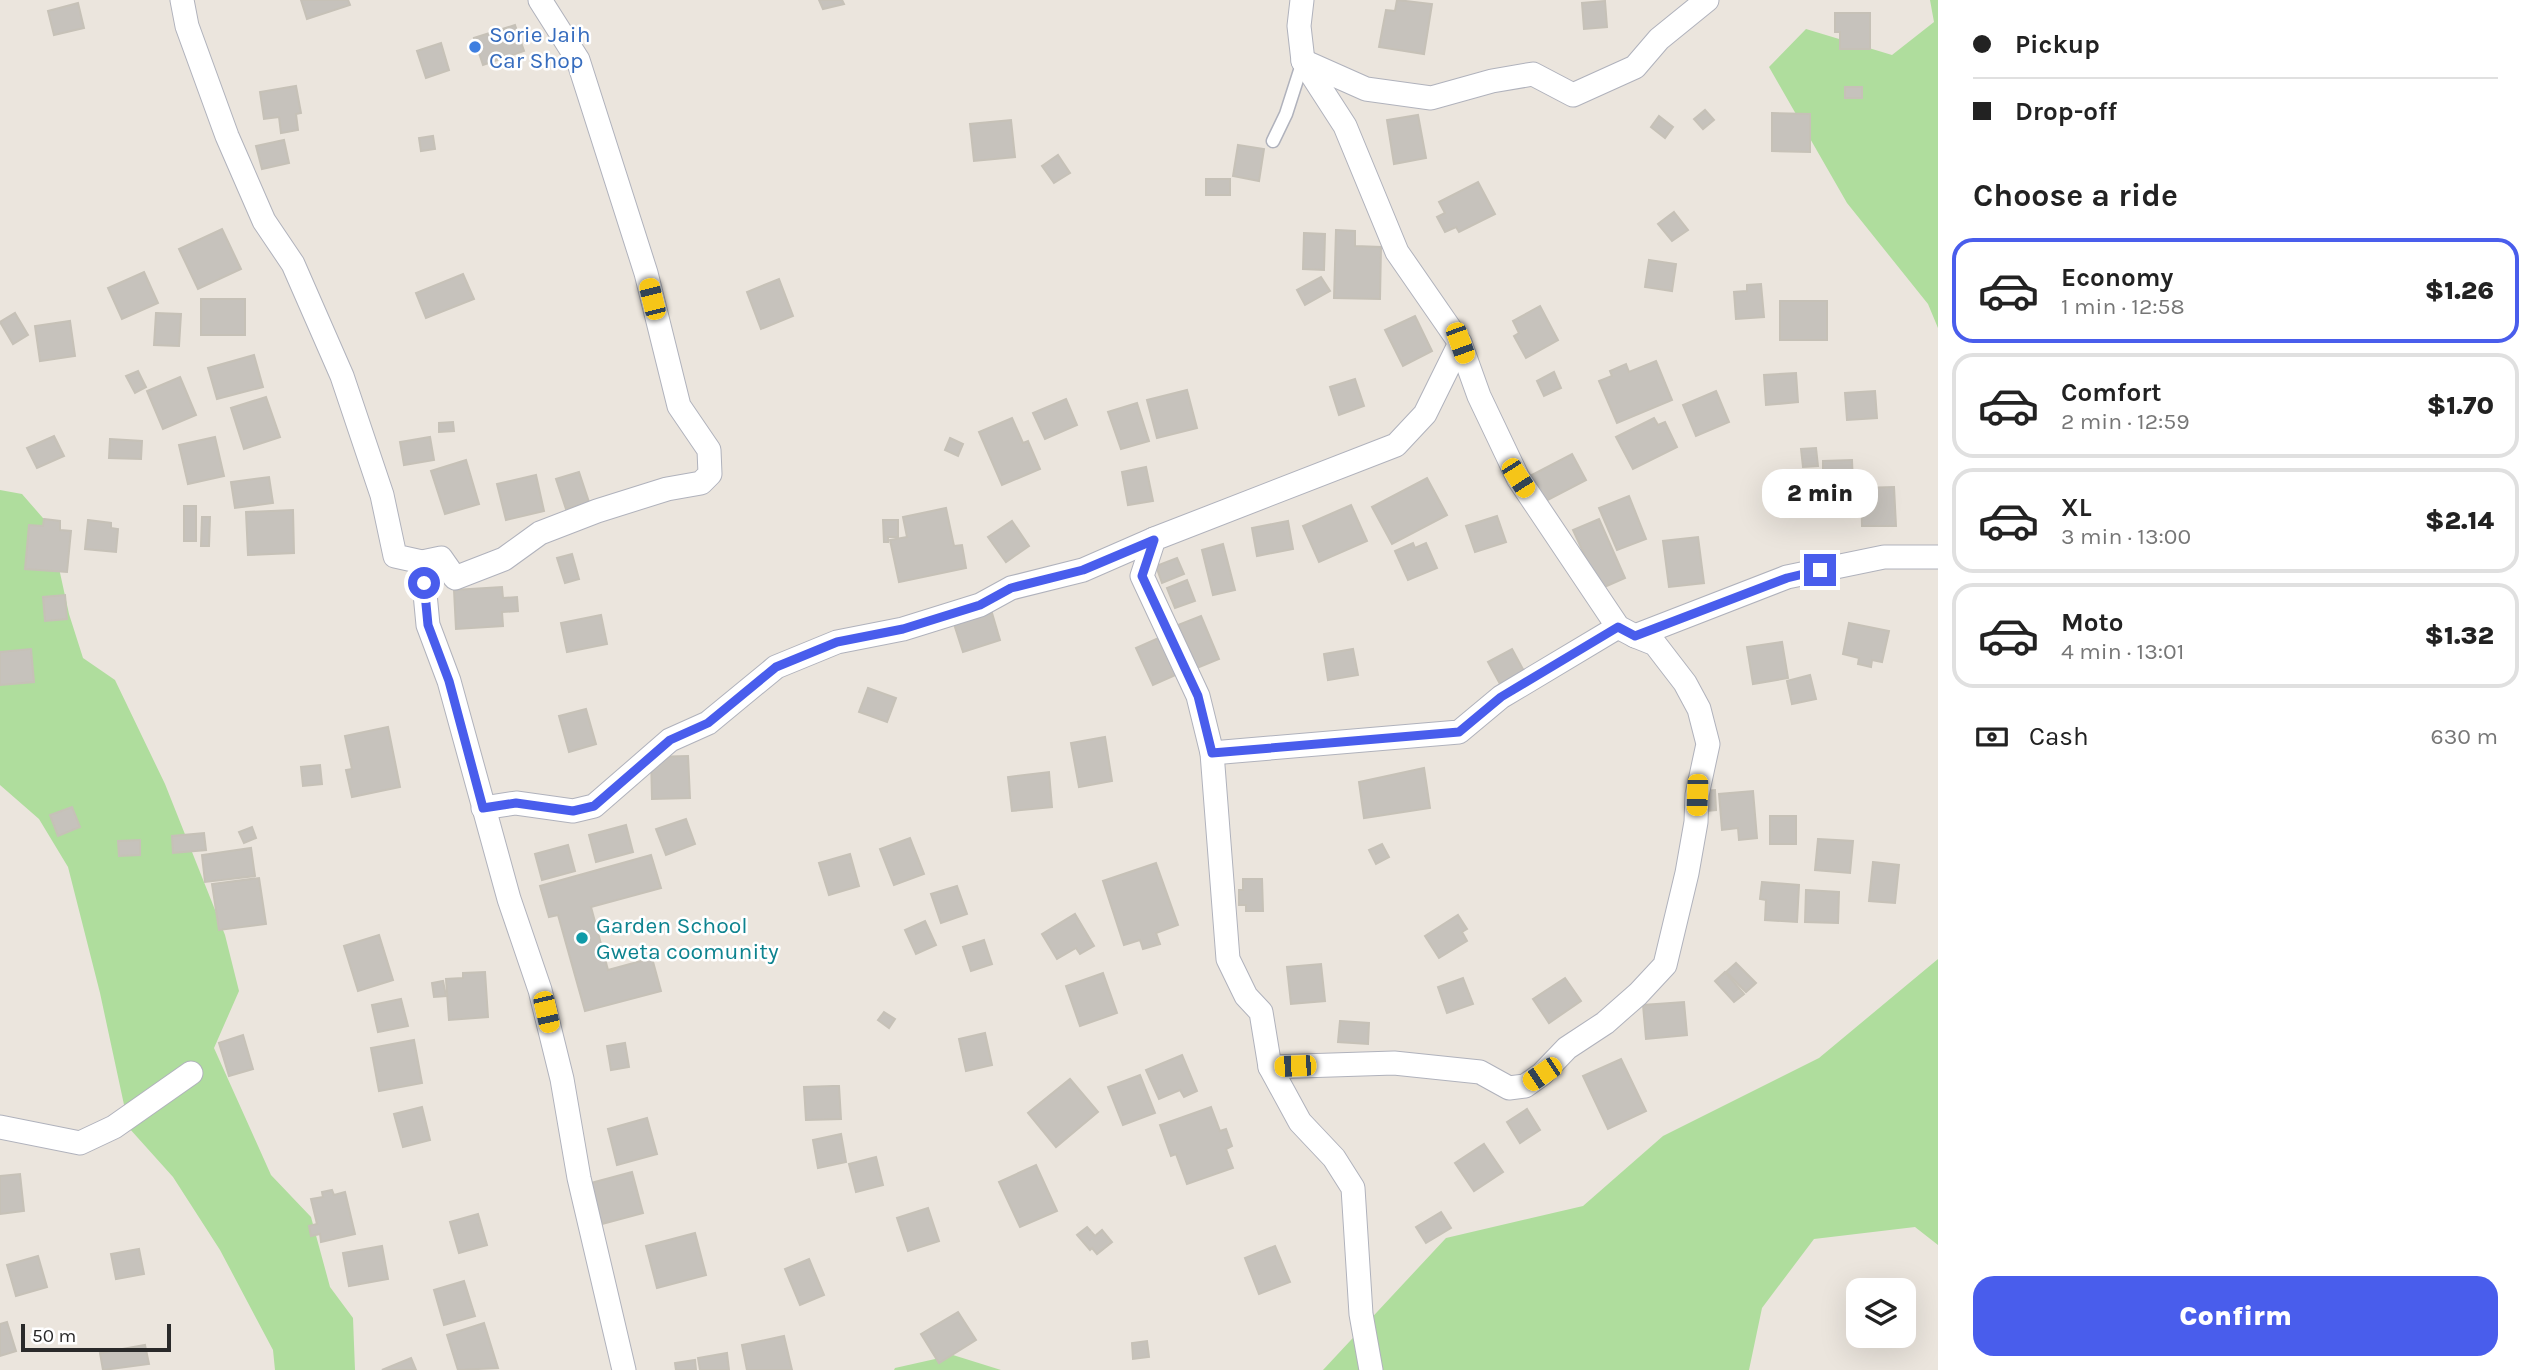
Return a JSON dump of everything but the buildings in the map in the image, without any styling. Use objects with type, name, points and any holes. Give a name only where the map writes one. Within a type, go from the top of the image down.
[{"type":"street","points":[[182,0],[187,26],[227,136],[264,221],[293,264],[342,376],[382,495],[395,556],[422,562],[441,558],[455,578],[504,559],[540,533],[597,511],[667,489],[701,483],[710,474],[709,450],[679,405],[646,273],[578,60],[540,0]]},
{"type":"street","points":[[1270,1067],[1394,1063],[1480,1072],[1509,1088],[1524,1086],[1542,1074],[1567,1048],[1605,1023],[1638,994],[1665,965],[1687,873],[1696,822],[1697,795],[1708,744],[1699,709],[1685,683],[1655,644],[1626,632],[1518,478],[1479,396],[1460,343],[1397,252],[1345,126],[1303,61],[1299,26],[1302,0]]},
{"type":"street","points":[[1303,61],[1366,89],[1431,98],[1492,81],[1533,74],[1573,95],[1635,67],[1659,39],[1707,0]]},
{"type":"street","points":[[483,808],[516,803],[573,811],[594,806],[670,740],[708,723],[776,667],[837,642],[903,629],[980,605],[1011,588],[1083,570],[1396,444],[1425,414],[1460,343]]},
{"type":"street","points":[[1154,540],[1142,576],[1198,696],[1212,753],[1228,959],[1246,996],[1261,1012],[1270,1067],[1300,1122],[1334,1158],[1353,1188],[1361,1314],[1371,1370]]},
{"type":"street","points":[[1212,753],[1459,732],[1501,697],[1626,632],[1787,578],[1884,557],[1938,557]]},
{"type":"street","points":[[422,562],[428,625],[449,681],[509,899],[540,989],[562,1079],[579,1178],[625,1370]]},
{"type":"street","points":[[0,1127],[80,1143],[114,1127],[191,1073]]},
{"type":"lane","points":[[1273,141],[1286,114],[1303,61]]},
{"type":"green space","points":[[1930,0],[1938,0],[1938,328],[1928,304],[1847,203],[1769,67],[1806,29],[1892,55],[1934,22]]},
{"type":"green space","points":[[0,490],[22,494],[56,533],[57,559],[69,614],[83,658],[115,680],[165,784],[225,935],[239,991],[214,1048],[271,1175],[311,1217],[330,1287],[353,1318],[355,1370],[275,1370],[273,1350],[220,1250],[173,1177],[129,1128],[100,993],[68,867],[39,819],[0,785]]},
{"type":"green space","points":[[1938,959],[1938,1245],[1915,1227],[1814,1239],[1762,1308],[1749,1370],[1323,1370],[1446,1238],[1583,1206],[1663,1136],[1819,1058]]},
{"type":"green space","points":[[953,1355],[1001,1370],[894,1370],[895,1368]]},
{"type":"place","name":"Sorie Jaih Car Shop","points":[[475,47]]},
{"type":"place","name":"Garden School Gweta coomunity","points":[[582,938]]},
{"type":"route","points":[[424,583],[428,625],[449,681],[483,808],[516,803],[573,811],[594,806],[670,740],[708,723],[776,667],[837,642],[903,629],[980,605],[1011,588],[1083,570],[1154,540],[1142,576],[1198,696],[1212,753],[1459,732],[1501,697],[1618,627],[1635,636],[1787,578],[1820,570]]}]
